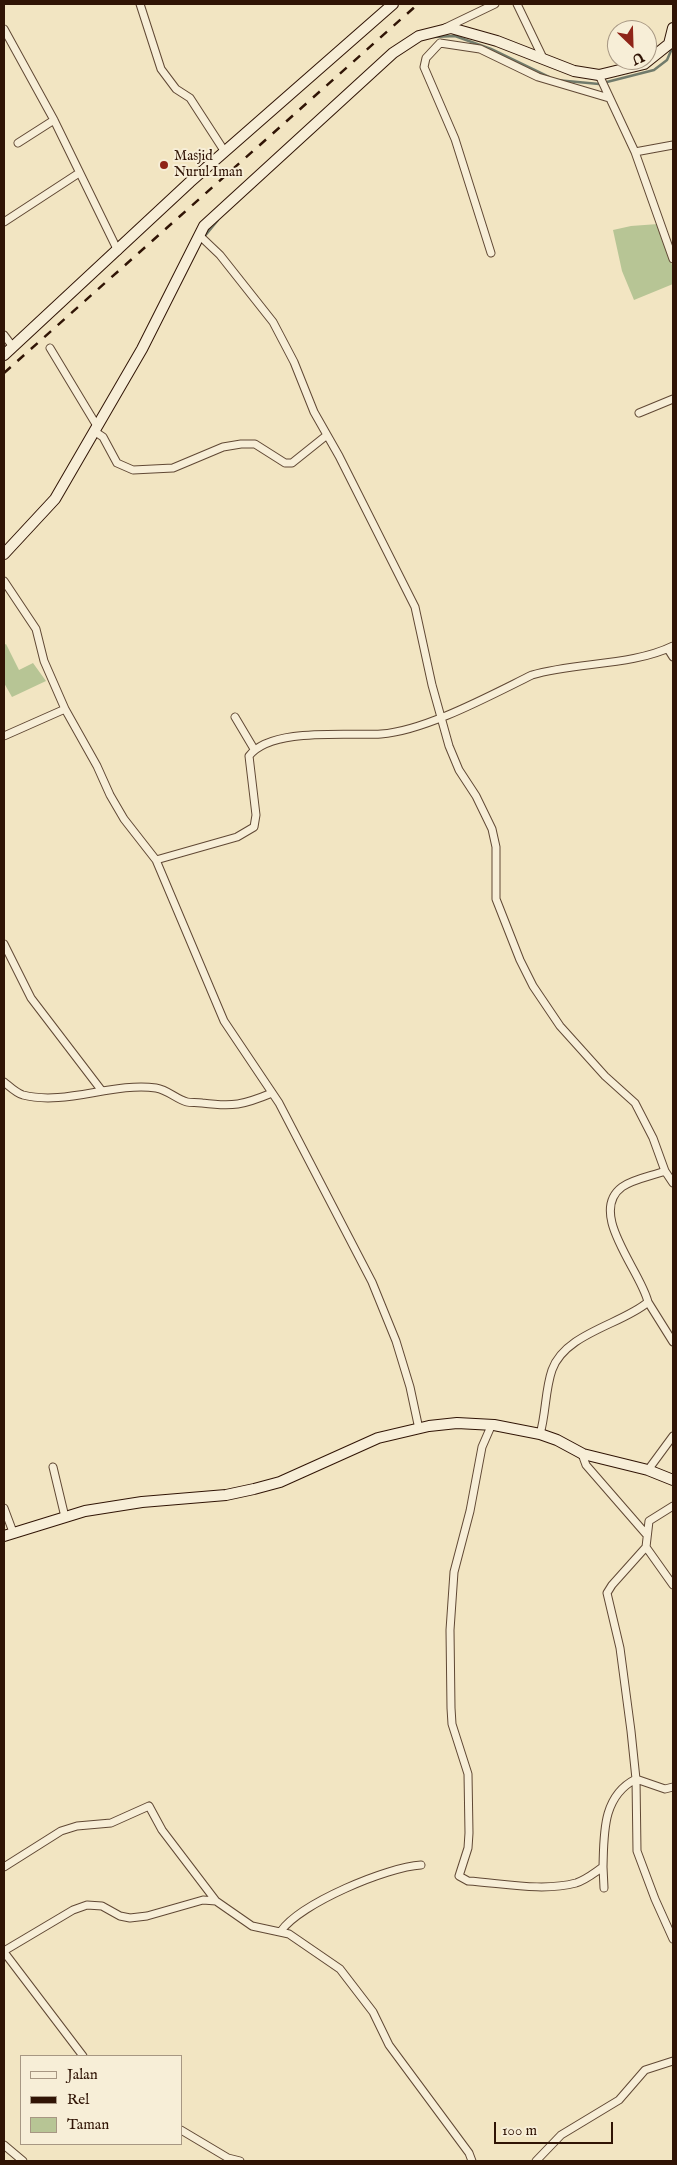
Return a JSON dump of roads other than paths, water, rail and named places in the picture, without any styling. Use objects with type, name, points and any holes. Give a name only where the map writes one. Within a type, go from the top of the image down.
[{"type":"street","points":[[140,4],[160,70],[176,89],[190,98],[225,152]]},
{"type":"street","points":[[4,355],[225,152],[393,4]]},
{"type":"street","points":[[491,253],[455,138],[424,67],[426,58],[440,35],[494,4]]},
{"type":"street","points":[[517,4],[543,58]]},
{"type":"street","points":[[4,554],[55,499],[97,431],[210,219],[342,101],[377,67],[406,44],[419,36],[440,35],[457,30],[497,40],[574,72],[600,78],[644,64],[668,44],[673,28]]},
{"type":"street","points":[[4,29],[54,120],[118,251]]},
{"type":"street","points":[[440,35],[480,49],[538,77],[608,96]]},
{"type":"street","points":[[600,78],[635,152],[673,259]]},
{"type":"street","points":[[18,144],[54,120]]},
{"type":"street","points":[[635,152],[673,145]]},
{"type":"street","points":[[4,222],[79,174]]},
{"type":"street","points":[[200,235],[273,322],[294,362],[314,412],[328,435],[415,606],[432,685],[449,746],[459,770],[476,796],[492,829],[496,847],[496,899],[520,960],[534,986],[560,1026],[605,1076],[635,1103],[653,1138],[665,1171],[673,1183]]},
{"type":"street","points":[[4,335],[13,347]]},
{"type":"street","points":[[50,348],[117,463],[133,470],[173,468],[223,447],[241,444],[254,444],[285,463],[292,463],[328,435]]},
{"type":"street","points":[[638,414],[673,399]]},
{"type":"street","points":[[4,581],[36,629],[44,662],[65,709],[98,766],[110,795],[124,819],[156,860],[224,1021],[272,1093],[372,1282],[396,1341],[410,1387],[418,1428]]},
{"type":"street","points":[[156,860],[237,837],[254,826],[256,815],[249,756],[261,744],[295,736],[382,734],[421,725],[532,675],[590,666],[670,648],[673,657]]},
{"type":"street","points":[[4,736],[65,709]]},
{"type":"street","points":[[235,718],[254,749]]},
{"type":"street","points":[[4,944],[31,998],[102,1091]]},
{"type":"street","points":[[4,1082],[22,1095],[72,1096],[102,1091],[155,1088],[171,1092],[186,1102],[221,1106],[241,1105],[272,1093]]},
{"type":"street","points":[[665,1171],[622,1187],[612,1199],[608,1212],[624,1251],[642,1283],[648,1302],[673,1342]]},
{"type":"street","points":[[540,1434],[551,1372],[556,1360],[578,1341],[648,1302]]},
{"type":"street","points":[[4,1508],[8,1534],[85,1511],[142,1502],[226,1495],[280,1482],[378,1438],[418,1428],[457,1423],[492,1424],[540,1434],[557,1440],[582,1454],[648,1470],[673,1480]]},
{"type":"street","points":[[492,1424],[482,1447],[470,1511],[454,1572],[451,1606],[452,1724],[468,1774],[470,1810],[468,1848],[459,1876],[468,1880],[544,1886],[575,1883],[588,1878],[602,1867]]},
{"type":"street","points":[[648,1470],[673,1436]]},
{"type":"street","points":[[582,1454],[582,1460],[646,1534]]},
{"type":"street","points":[[53,1467],[65,1517]]},
{"type":"street","points":[[673,1506],[649,1521],[646,1534],[646,1547],[673,1585]]},
{"type":"street","points":[[646,1547],[612,1584],[607,1593],[626,1687],[636,1779],[637,1851],[654,1899],[673,1939]]},
{"type":"street","points":[[604,1888],[602,1867],[605,1819],[619,1792],[636,1779],[665,1789],[673,1787]]},
{"type":"street","points":[[4,1867],[62,1831],[77,1826],[111,1823],[149,1806],[162,1830],[216,1901],[252,1926],[289,1934],[340,1969],[373,2012],[389,2045],[469,2153],[472,2161]]},
{"type":"street","points":[[281,1931],[291,1919],[332,1895],[403,1866],[421,1865]]},
{"type":"street","points":[[82,2055],[4,1952],[73,1910],[88,1905],[102,1906],[120,1916],[130,1918],[147,1916],[203,1900],[216,1901]]},
{"type":"street","points":[[536,2161],[561,2135],[619,2100],[645,2070],[673,2061]]},
{"type":"street","points":[[182,2131],[228,2158],[240,2161]]},
{"type":"street","points":[[4,2145],[23,2161]]},
{"type":"waterway","points":[[433,37],[455,36],[491,49],[549,77]]},
{"type":"waterway","points":[[556,80],[599,84],[654,70],[667,60],[673,46]]},
{"type":"waterway","points":[[204,237],[218,220]]},
{"type":"railway","points":[[4,373],[418,4]]},
{"type":"place","name":"Masjid Nurul Iman","points":[[164,165]]}]
